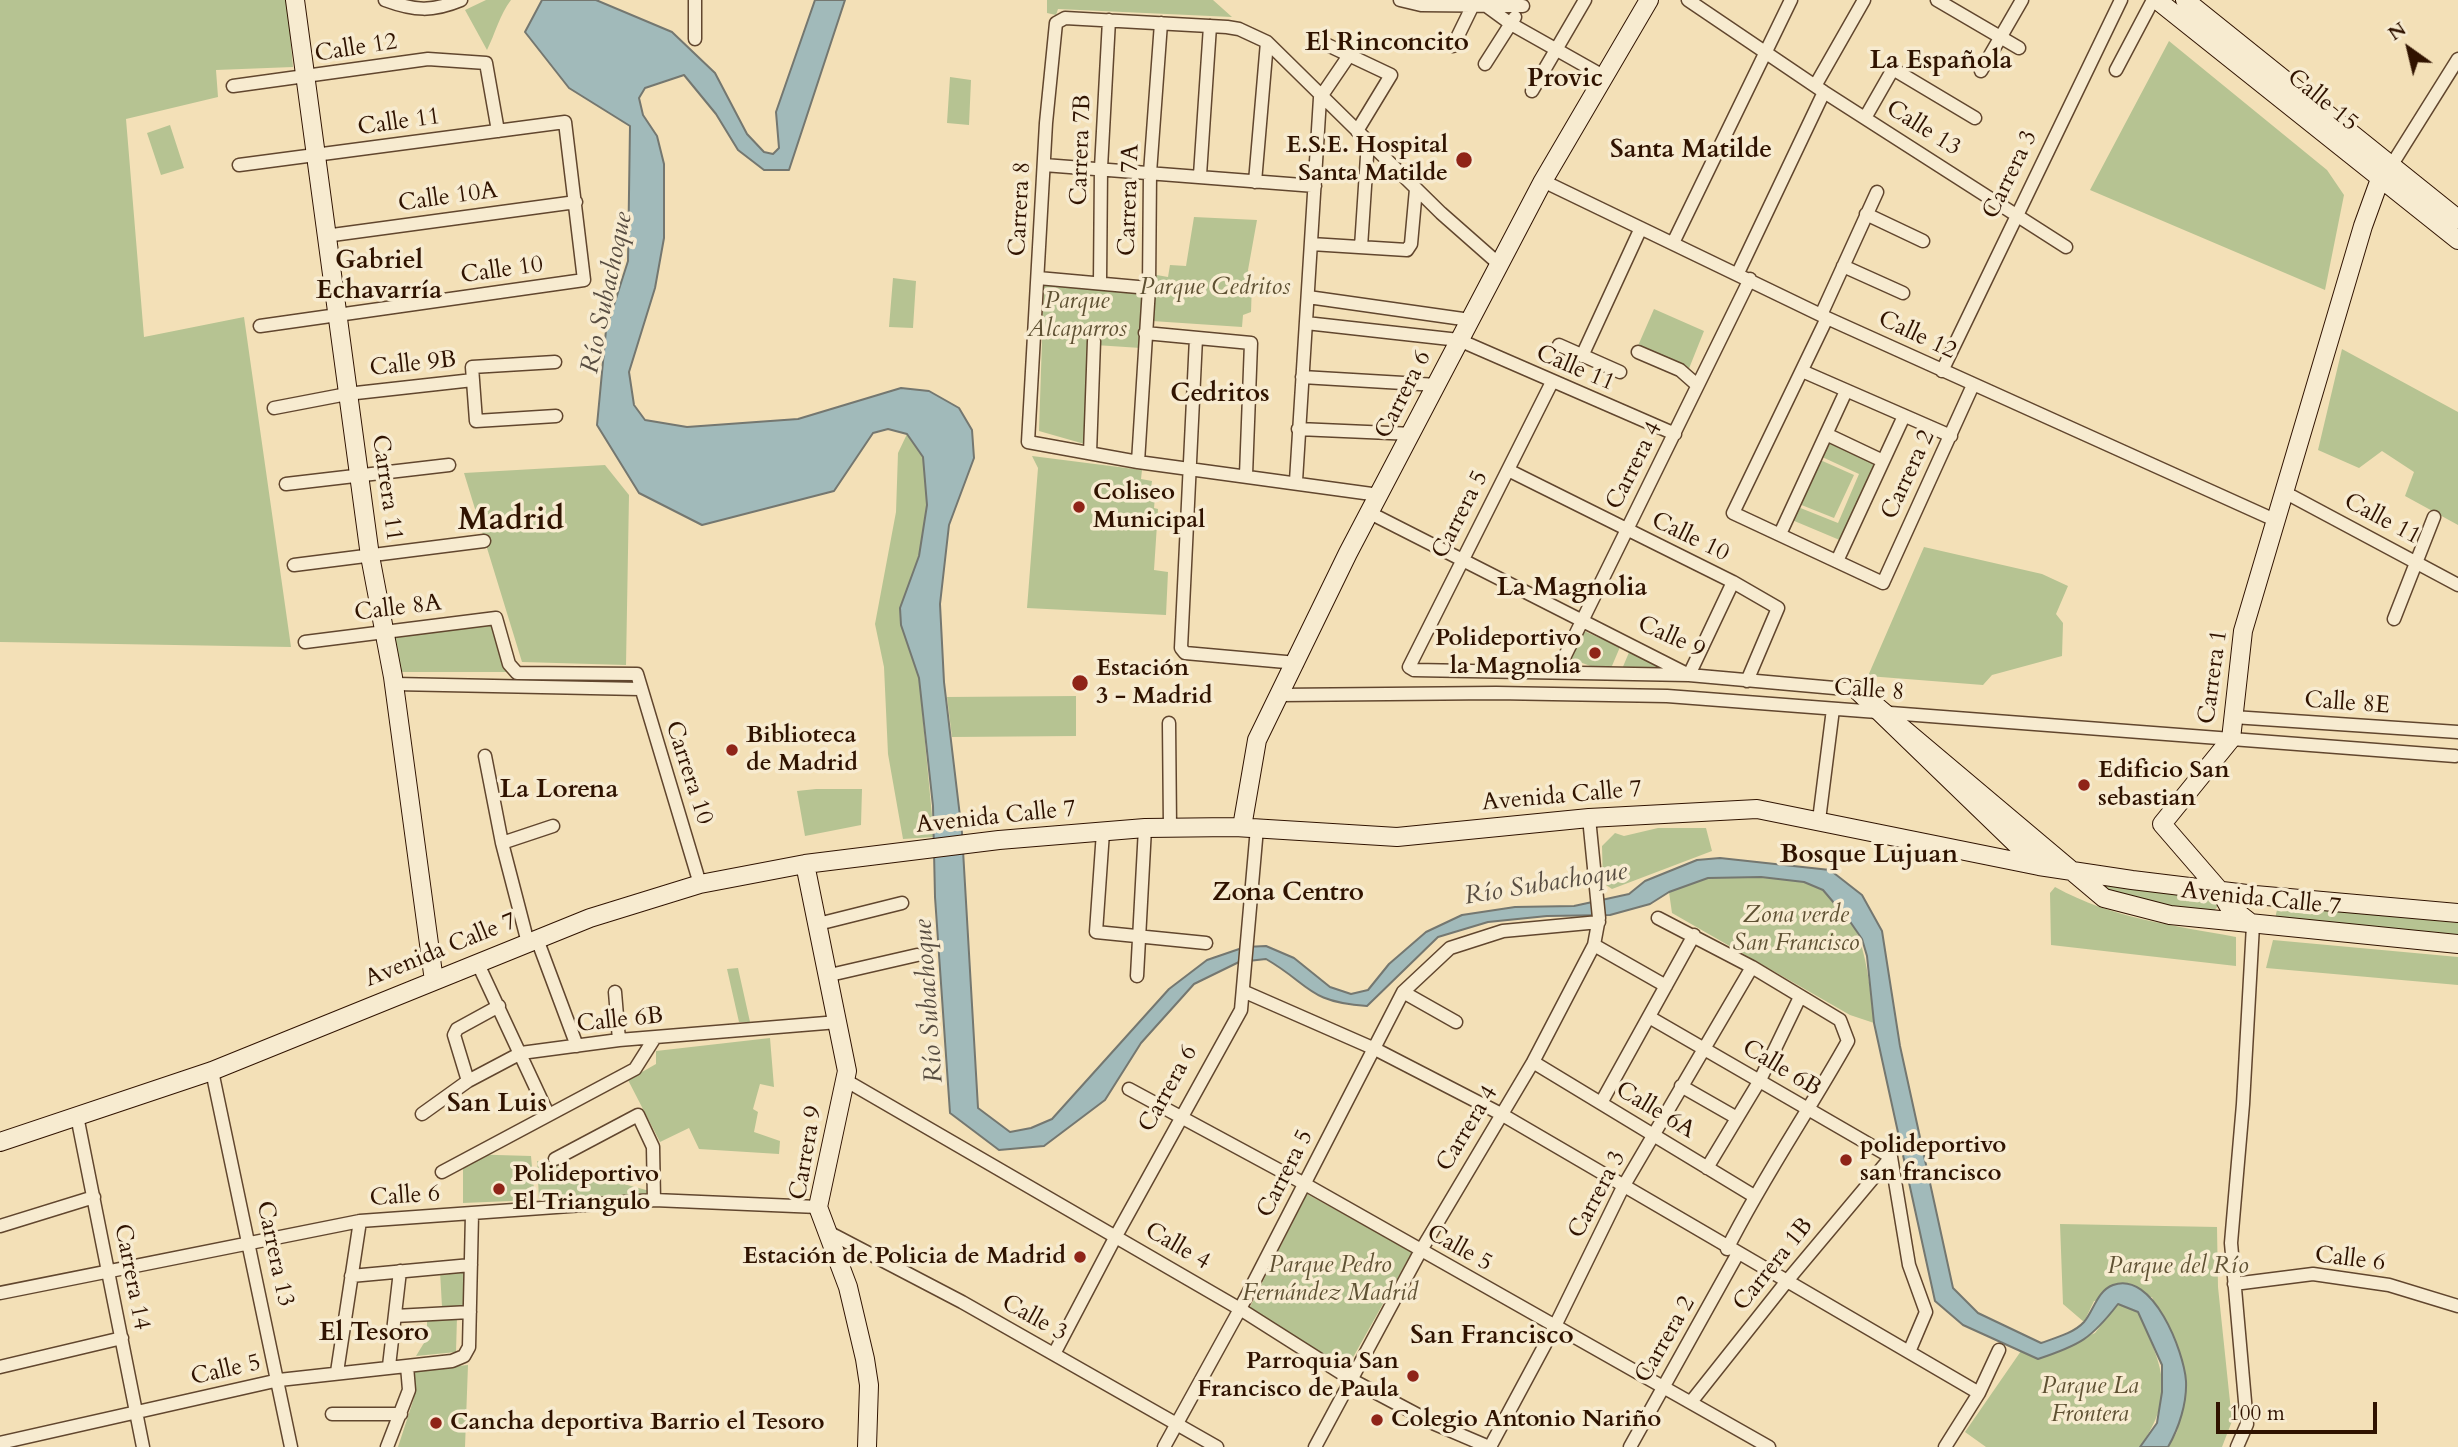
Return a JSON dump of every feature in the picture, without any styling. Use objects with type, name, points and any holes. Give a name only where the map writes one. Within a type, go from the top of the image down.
[{"type":"street","name":"Carrera 11","points":[[295,0],[347,394],[370,556],[395,684],[434,981]]},
{"type":"street","points":[[385,0],[415,8],[461,0]]},
{"type":"street","points":[[695,0],[695,39]]},
{"type":"street","points":[[1400,0],[1421,5],[1525,3]]},
{"type":"street","points":[[1532,91],[1585,0]]},
{"type":"street","name":"Carrera 6","points":[[1055,1354],[1116,1236],[1241,1010],[1249,940],[1250,827],[1257,740],[1379,495],[1543,181],[1649,0]]},
{"type":"street","name":"Calle 13","points":[[1688,0],[1820,89],[2016,212],[2066,247]]},
{"type":"street","points":[[1673,243],[1791,0]]},
{"type":"street","name":"Carrera 4","points":[[1557,672],[1698,386],[1820,89],[1864,0]]},
{"type":"street","points":[[1937,0],[2019,48]]},
{"type":"street","points":[[1981,71],[2022,0]]},
{"type":"street","name":"Carrera 3","points":[[1942,370],[2016,212],[2121,0]]},
{"type":"street","points":[[2116,70],[2155,0]]},
{"type":"street","name":"Calle 15","points":[[2155,0],[2228,57],[2386,172],[2458,219]]},
{"type":"street","name":"Calle 15","points":[[2186,0],[2238,41],[2386,172],[2458,240]]},
{"type":"street","points":[[1485,64],[1525,3]]},
{"type":"street","points":[[1479,5],[1605,77]]},
{"type":"street","points":[[1453,46],[1479,5]]},
{"type":"street","name":"Carrera 8","points":[[1090,453],[1028,442],[1055,28],[1058,20],[1065,18],[1109,20]]},
{"type":"street","points":[[1109,20],[1239,29],[1267,42],[1416,189],[1500,265]]},
{"type":"street","name":"Carrera 7B","points":[[1100,282],[1101,169],[1109,20]]},
{"type":"street","name":"Carrera 7A","points":[[1138,462],[1149,288],[1150,173],[1161,23]]},
{"type":"street","points":[[1200,175],[1210,26]]},
{"type":"street","points":[[1319,41],[1391,75],[1357,131]]},
{"type":"street","points":[[2228,57],[2238,41]]},
{"type":"street","points":[[1255,183],[1267,42]]},
{"type":"street","points":[[1296,481],[1321,98],[1350,54]]},
{"type":"street","name":"Calle 12","points":[[233,86],[428,59],[486,63],[498,131]]},
{"type":"street","name":"Carrera 1","points":[[2253,925],[2234,911],[2162,824],[2231,738],[2243,631],[2363,226],[2386,172],[2458,60]]},
{"type":"street","points":[[1865,118],[1892,69],[1975,118]]},
{"type":"street","name":"Calle 11","points":[[239,165],[565,122],[576,202]]},
{"type":"street","points":[[1361,247],[1368,141]]},
{"type":"street","points":[[1044,165],[1315,186]]},
{"type":"street","name":"Calle 12","points":[[1543,181],[1640,230],[1744,276],[1824,316],[2277,522]]},
{"type":"street","points":[[1311,244],[1407,250],[1410,248],[1416,189]]},
{"type":"street","points":[[1877,192],[1843,266],[1802,371],[1733,513],[1837,561],[1904,416]]},
{"type":"street","name":"Calle 10A","points":[[325,236],[576,202]]},
{"type":"street","name":"Calle 10","points":[[260,326],[584,280],[576,202]]},
{"type":"street","points":[[1866,214],[1923,241]]},
{"type":"street","points":[[1582,356],[1640,230]]},
{"type":"street","points":[[1843,266],[1903,293]]},
{"type":"street","points":[[1038,278],[1149,288]]},
{"type":"street","points":[[1308,297],[1470,320]]},
{"type":"street","name":"Calle 11","points":[[1306,323],[1459,340],[1675,434]]},
{"type":"street","points":[[1145,333],[1251,343],[1246,475]]},
{"type":"street","points":[[1196,338],[1181,648],[1185,653],[1297,663]]},
{"type":"street","points":[[1094,341],[1090,453],[1379,495]]},
{"type":"street","points":[[1559,345],[1620,372]]},
{"type":"street","points":[[1638,352],[1680,370],[1698,386]]},
{"type":"street","name":"Calle 9B","points":[[274,408],[347,394],[472,380],[472,368],[555,362]]},
{"type":"street","points":[[1802,371],[1951,436]]},
{"type":"street","points":[[1302,377],[1437,385]]},
{"type":"street","points":[[472,380],[476,421],[556,416]]},
{"type":"street","name":"Carrera 5","points":[[1552,382],[1461,558],[1409,667],[1414,670],[1557,672]]},
{"type":"street","name":"Carrera 2","points":[[1837,561],[1883,583],[1973,384]]},
{"type":"street","points":[[1780,534],[1846,391]]},
{"type":"street","points":[[1298,429],[1413,434]]},
{"type":"street","points":[[1826,434],[1883,461]]},
{"type":"street","points":[[286,484],[449,464]]},
{"type":"street","name":"Calle 10","points":[[1507,470],[1733,582],[1778,608],[1747,681]]},
{"type":"street","name":"Calle 11","points":[[2286,493],[2458,585]]},
{"type":"street","name":"Calle 9","points":[[1370,513],[1689,675],[1857,690]]},
{"type":"street","points":[[2393,619],[2434,517]]},
{"type":"street","points":[[294,565],[484,541]]},
{"type":"street","points":[[1557,672],[1689,675],[1733,582]]},
{"type":"street","name":"Calle 8A","points":[[305,642],[496,618],[509,664],[517,673],[637,674]]},
{"type":"street","name":"Carrera 10","points":[[637,674],[701,884]]},
{"type":"street","points":[[395,684],[640,689]]},
{"type":"street","points":[[1857,690],[2039,866]]},
{"type":"street","name":"Avenida Calle 7","points":[[1857,690],[2104,898],[2170,915],[2458,944]]},
{"type":"street","name":"Calle 8","points":[[1279,695],[1654,695],[2455,756]]},
{"type":"street","points":[[1819,820],[1833,709]]},
{"type":"street","name":"Calle 8E","points":[[2232,717],[2458,733]]},
{"type":"street","points":[[1169,723],[1170,827]]},
{"type":"street","points":[[485,756],[502,843],[533,941],[577,1046]]},
{"type":"street","name":"Avenida Calle 7","points":[[0,1142],[212,1071],[590,918],[701,884],[805,864],[975,842],[1170,827],[1250,827],[1397,837],[1589,818],[1757,808],[2039,866],[2255,895],[2458,913]]},
{"type":"street","name":"Carrera 4","points":[[1315,1447],[1420,1252],[1534,1062],[1594,945],[1599,920],[1589,818]]},
{"type":"street","points":[[502,843],[553,826]]},
{"type":"street","points":[[1137,976],[1145,828]]},
{"type":"street","points":[[1103,832],[1096,932],[1139,934],[1206,943]]},
{"type":"street","name":"Carrera 9","points":[[805,864],[830,975],[847,1071],[818,1208],[848,1287],[869,1385],[867,1447]]},
{"type":"street","points":[[2237,1447],[2247,1424],[2231,1243],[2244,1100],[2255,895]]},
{"type":"street","points":[[818,924],[902,903]]},
{"type":"street","points":[[1658,918],[1752,967],[1800,996],[1760,1080],[1707,1168]]},
{"type":"street","points":[[1456,1021],[1403,992],[1450,948],[1503,931],[1599,920]]},
{"type":"street","points":[[1601,1103],[1694,936]]},
{"type":"street","points":[[1594,945],[1666,986]]},
{"type":"street","points":[[830,975],[917,955]]},
{"type":"street","points":[[478,964],[548,1114]]},
{"type":"street","name":"Carrera 3","points":[[1489,1447],[1555,1326],[1623,1186],[1752,967]]},
{"type":"street","points":[[615,992],[619,1040]]},
{"type":"street","points":[[1245,992],[1375,1049],[1501,1114],[1732,1252],[1979,1393]]},
{"type":"street","name":"Carrera 5","points":[[1164,1447],[1240,1309],[1403,992]]},
{"type":"street","name":"Carrera 2","points":[[1630,1447],[1732,1252],[1754,1196],[1809,1110],[1848,1041],[1840,1020],[1800,996]]},
{"type":"street","points":[[468,1081],[454,1035],[464,1025],[499,1006]]},
{"type":"street","name":"Calle 6B","points":[[1649,1017],[1891,1157]]},
{"type":"street","name":"Calle 6B","points":[[422,1114],[468,1081],[521,1053],[619,1040],[838,1022]]},
{"type":"street","points":[[442,1172],[635,1069],[654,1039]]},
{"type":"street","name":"Calle 6A","points":[[1534,1062],[1754,1196]]},
{"type":"street","name":"Carrera 13","points":[[212,1071],[291,1447]]},
{"type":"street","name":"Calle 4","points":[[845,1080],[1240,1309],[1352,1380],[1436,1424],[1489,1447]]},
{"type":"street","points":[[1681,1086],[1737,1118]]},
{"type":"street","name":"Calle 5","points":[[1129,1089],[1303,1183],[1420,1252],[1664,1385],[1769,1447]]},
{"type":"street","points":[[555,1159],[638,1115],[653,1147],[654,1200]]},
{"type":"street","name":"Carrera 14","points":[[77,1116],[143,1447]]},
{"type":"street","points":[[1891,1157],[1909,1265],[1926,1312],[1909,1352]]},
{"type":"street","name":"Carrera 1B","points":[[1691,1402],[1787,1281],[1891,1157]]},
{"type":"street","points":[[0,1226],[93,1197]]},
{"type":"street","name":"Calle 6","points":[[0,1293],[360,1221],[654,1200],[818,1208]]},
{"type":"street","points":[[395,1316],[470,1312],[472,1214]]},
{"type":"street","points":[[337,1371],[360,1221]]},
{"type":"street","name":"Calle 3","points":[[828,1232],[1055,1354],[1217,1447]]},
{"type":"street","points":[[351,1276],[471,1265]]},
{"type":"street","points":[[389,1366],[400,1271]]},
{"type":"street","name":"Calle 6","points":[[2234,1283],[2313,1274],[2389,1285],[2458,1306]]},
{"type":"street","name":"Calle 5","points":[[0,1443],[279,1380],[337,1371],[452,1361],[464,1356],[469,1347],[470,1312]]},
{"type":"street","points":[[0,1367],[122,1338]]},
{"type":"street","points":[[1945,1447],[1979,1393],[1998,1350]]},
{"type":"street","points":[[387,1447],[409,1390],[407,1366]]},
{"type":"street","points":[[332,1414],[401,1414]]},
{"type":"green space","points":[[0,0],[287,0],[293,67],[216,70],[218,97],[126,119],[144,337],[244,317],[291,647],[0,642]]},
{"type":"green space","points":[[486,0],[511,0],[487,50],[465,10]]},
{"type":"green space","points":[[1047,0],[1213,0],[1232,17],[1058,9],[1056,15],[1047,13]]},
{"type":"green space","points":[[2169,41],[2327,170],[2344,195],[2325,290],[2090,190]]},
{"type":"green space","points":[[950,77],[971,80],[969,125],[947,123]]},
{"type":"green space","points":[[170,125],[184,168],[161,175],[147,133]]},
{"type":"green space","name":"Parque Cedritos","points":[[1194,217],[1257,220],[1248,270],[1252,282],[1251,312],[1243,315],[1242,327],[1152,321],[1151,274],[1168,277],[1170,265],[1186,266]]},
{"type":"green space","points":[[893,278],[916,281],[913,328],[889,327]]},
{"type":"green space","name":"Parque Alcaparros","points":[[1044,280],[1146,290],[1141,348],[1095,345],[1088,445],[1039,431]]},
{"type":"green space","points":[[1654,309],[1704,331],[1688,371],[1637,348]]},
{"type":"green space","points":[[2342,349],[2458,412],[2458,525],[2405,496],[2414,472],[2382,451],[2359,468],[2318,450]]},
{"type":"green space","points":[[907,434],[923,457],[927,505],[919,556],[900,608],[901,625],[919,678],[934,837],[903,839],[888,754],[884,667],[875,624],[896,512],[898,453]]},
{"type":"green space","points":[[1827,441],[1876,464],[1842,541],[1792,520],[1798,507],[1838,523],[1859,474],[1820,456]]},
{"type":"green space","points":[[1032,456],[1142,470],[1141,479],[1152,481],[1150,496],[1155,497],[1154,508],[1158,509],[1154,570],[1168,572],[1166,615],[1027,608],[1038,468]]},
{"type":"green space","points":[[1818,459],[1854,475],[1834,518],[1799,504]]},
{"type":"green space","points":[[605,465],[629,495],[626,665],[522,662],[464,473]]},
{"type":"green space","points":[[1924,547],[2042,574],[2068,586],[2056,614],[2063,623],[2062,656],[1992,675],[1983,685],[1868,676]]},
{"type":"green space","points":[[497,623],[507,672],[399,672],[394,636]]},
{"type":"green space","name":"Polideportivo la Magnolia","points":[[1584,631],[1620,647],[1609,673],[1569,658]]},
{"type":"green space","points":[[1630,650],[1665,669],[1622,669]]},
{"type":"green space","points":[[1076,696],[1076,736],[952,737],[947,697]]},
{"type":"green space","points":[[862,789],[861,825],[805,836],[797,791]]},
{"type":"green space","points":[[1658,828],[1706,828],[1712,851],[1612,889],[1603,883],[1602,846],[1615,833],[1624,836]]},
{"type":"green space","name":"Zona verde San Francisco","points":[[1708,878],[1795,880],[1824,890],[1839,903],[1851,920],[1859,939],[1869,982],[1874,1023],[1850,1015],[1672,913],[1669,892]]},
{"type":"green space","points":[[2084,880],[2207,897],[2218,906],[2213,912],[2150,905]]},
{"type":"green space","points":[[2055,887],[2121,914],[2236,937],[2236,966],[2051,945],[2050,893]]},
{"type":"green space","points":[[2278,905],[2458,923],[2458,937],[2275,919]]},
{"type":"green space","points":[[2273,940],[2458,957],[2458,985],[2266,968]]},
{"type":"green space","points":[[738,968],[750,1022],[739,1022],[727,969]]},
{"type":"green space","points":[[770,1038],[774,1087],[760,1084],[753,1109],[758,1112],[754,1132],[780,1141],[779,1154],[699,1149],[689,1128],[660,1142],[628,1080],[656,1064],[656,1051]]},
{"type":"green space","name":"Polideportivo El Triangulo","points":[[463,1154],[531,1156],[535,1200],[463,1203]]},
{"type":"green space","points":[[537,1161],[650,1191],[649,1195],[539,1199]]},
{"type":"green space","name":"Parque Pedro Fernández Madrid","points":[[1307,1194],[1412,1252],[1351,1361],[1341,1367],[1250,1307]]},
{"type":"green space","name":"Parque del Río","points":[[2060,1224],[2217,1227],[2218,1287],[2232,1421],[2222,1447],[2168,1447],[2177,1432],[2186,1380],[2152,1297],[2094,1301],[2084,1322],[2063,1304]]},
{"type":"green space","points":[[466,1269],[466,1307],[442,1307],[440,1271]]},
{"type":"green space","name":"Parque La Frontera","points":[[2118,1303],[2138,1312],[2154,1348],[2162,1380],[2159,1411],[2140,1447],[1986,1447],[1965,1432],[2021,1351],[2038,1359],[2095,1333]]},
{"type":"green space","points":[[427,1317],[457,1317],[456,1352],[416,1356],[427,1338]]},
{"type":"green space","name":"Cancha deportiva Barrio el Tesoro","points":[[468,1365],[465,1447],[398,1447],[414,1398],[415,1370]]},
{"type":"water","points":[[542,0],[596,0],[672,32],[715,73],[747,134],[764,152],[773,154],[779,148],[776,112],[815,0],[845,0],[789,170],[764,170],[738,150],[716,114],[684,75],[645,88],[639,98],[643,115],[657,136],[664,164],[664,238],[655,288],[629,372],[634,405],[645,420],[687,427],[798,419],[901,388],[929,391],[959,408],[972,430],[974,458],[949,525],[940,604],[944,682],[962,833],[978,1108],[1010,1132],[1031,1128],[1052,1119],[1169,989],[1207,960],[1245,947],[1266,946],[1294,958],[1330,987],[1351,994],[1368,990],[1389,964],[1426,932],[1462,915],[1515,907],[1574,906],[1629,894],[1645,881],[1697,860],[1720,858],[1830,870],[1862,895],[1882,931],[1900,1046],[1953,1288],[1978,1313],[2041,1343],[2080,1326],[2099,1296],[2113,1285],[2128,1284],[2141,1290],[2164,1316],[2184,1368],[2184,1407],[2168,1447],[2140,1447],[2157,1423],[2162,1392],[2162,1365],[2138,1312],[2118,1304],[2084,1339],[2038,1359],[1963,1325],[1935,1301],[1874,1023],[1867,956],[1862,939],[1823,890],[1804,882],[1761,877],[1708,878],[1669,892],[1650,904],[1610,915],[1547,916],[1488,922],[1438,937],[1367,1006],[1332,1001],[1321,996],[1266,959],[1239,962],[1194,984],[1141,1043],[1105,1100],[1044,1146],[999,1150],[950,1113],[935,897],[933,806],[919,678],[901,625],[900,608],[919,556],[927,505],[923,457],[907,434],[888,429],[873,433],[834,491],[702,525],[639,493],[597,425],[606,330],[628,261],[630,126],[569,88],[525,32]]},
{"type":"place","name":"E.S.E. Hospital Santa Matilde","points":[[1464,160]]},
{"type":"place","name":"Coliseo Municipal","points":[[1079,507]]},
{"type":"place","name":"Polideportivo la Magnolia","points":[[1595,653]]},
{"type":"place","name":"Estación 3 - Madrid","points":[[1080,683]]},
{"type":"place","name":"Biblioteca de Madrid","points":[[732,750]]},
{"type":"place","name":"Edificio San sebastian","points":[[2084,785]]},
{"type":"place","name":"polideportivo san francisco","points":[[1846,1160]]},
{"type":"place","name":"Polideportivo El Triangulo","points":[[499,1189]]},
{"type":"place","name":"Estación de Policia de Madrid","points":[[1080,1257]]},
{"type":"place","name":"Parroquia San Francisco de Paula","points":[[1413,1376]]},
{"type":"place","name":"Colegio Antonio Nariño","points":[[1377,1420]]},
{"type":"place","name":"Cancha deportiva Barrio el Tesoro","points":[[436,1423]]},
{"type":"district","name":"El Rinconcito","points":[[1387,44]]},
{"type":"district","name":"La Española","points":[[1941,62]]},
{"type":"district","name":"Provic","points":[[1565,80]]},
{"type":"district","name":"Santa Matilde","points":[[1691,151]]},
{"type":"district","name":"Gabriel Echavarría","points":[[379,277]]},
{"type":"district","name":"Cedritos","points":[[1220,395]]},
{"type":"district","name":"Madrid","points":[[511,522]]},
{"type":"district","name":"La Magnolia","points":[[1572,589]]},
{"type":"district","name":"La Lorena","points":[[559,791]]},
{"type":"district","name":"Bosque Lujuan","points":[[1869,856]]},
{"type":"district","name":"Zona Centro","points":[[1288,894]]},
{"type":"district","name":"San Luis","points":[[497,1105]]},
{"type":"district","name":"El Tesoro","points":[[374,1334]]},
{"type":"district","name":"San Francisco","points":[[1492,1337]]},
{"type":"water label","name":"Río Subachoque","points":[[608,293]]},
{"type":"water label","name":"Río Subachoque","points":[[1546,885]]},
{"type":"water label","name":"Río Subachoque","points":[[930,1001]]}]
